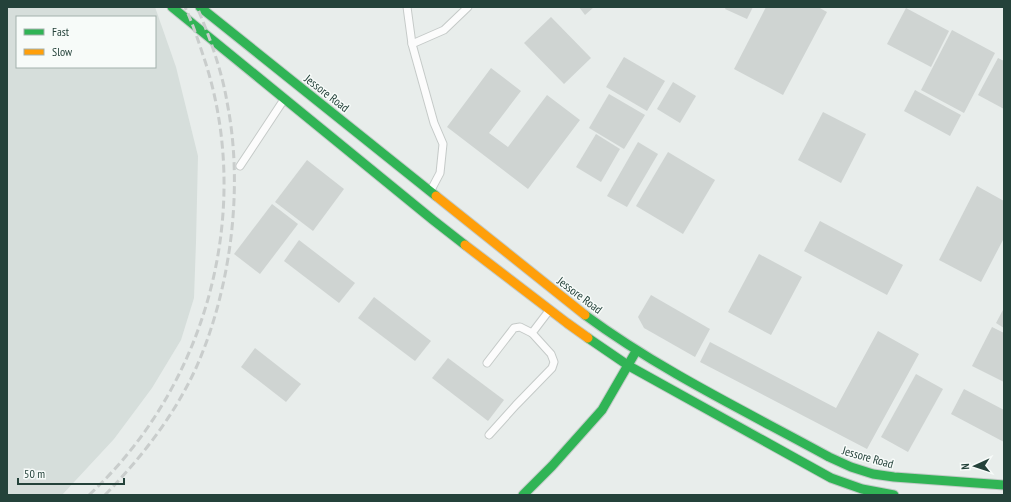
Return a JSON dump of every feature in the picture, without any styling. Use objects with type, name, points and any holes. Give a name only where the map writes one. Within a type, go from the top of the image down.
[{"type":"main road","points":[[172,7],[433,220],[567,324],[629,366],[831,478],[862,489],[894,495]]},
{"type":"main road","name":"Jessore Road","points":[[200,7],[572,305],[611,334],[675,373],[790,437],[851,467],[873,474],[894,478],[1004,485]]},
{"type":"main road","points":[[523,495],[557,461],[598,415],[610,398],[637,350]]},
{"type":"lane","points":[[407,7],[412,44],[434,123],[443,144],[440,173],[431,191]]},
{"type":"lane","points":[[412,44],[444,30],[468,7]]},
{"type":"lane","points":[[240,166],[285,98]]},
{"type":"lane","points":[[532,333],[549,310]]},
{"type":"lane","points":[[487,363],[514,328],[520,327],[532,333],[550,354],[554,362],[552,368],[489,435]]},
{"type":"shaded area","points":[[7,7],[155,7],[176,67],[198,156],[194,298],[181,340],[152,388],[114,439],[62,495],[7,495]]},
{"type":"building","points":[[579,7],[594,7],[585,15]]},
{"type":"building","points":[[726,7],[753,7],[747,19],[725,9]]},
{"type":"building","points":[[766,7],[818,7],[827,12],[783,95],[734,69]]},
{"type":"building","points":[[906,8],[949,31],[931,67],[887,44]]},
{"type":"building","points":[[551,17],[591,58],[564,84],[524,43]]},
{"type":"building","points":[[952,30],[995,53],[964,113],[921,90]]},
{"type":"building","points":[[624,57],[665,81],[647,111],[606,87]]},
{"type":"building","points":[[998,58],[1004,61],[1004,109],[978,95]]},
{"type":"building","points":[[491,68],[521,91],[489,133],[508,147],[547,95],[580,120],[528,189],[447,127]]},
{"type":"building","points":[[673,82],[696,96],[680,123],[657,109]]},
{"type":"building","points":[[915,90],[961,115],[950,136],[904,111]]},
{"type":"building","points":[[609,94],[645,115],[624,149],[589,128]]},
{"type":"building","points":[[823,112],[866,134],[841,183],[798,160]]},
{"type":"building","points":[[596,134],[620,149],[601,182],[576,167]]},
{"type":"building","points":[[638,142],[658,154],[627,207],[607,196]]},
{"type":"building","points":[[668,152],[715,180],[683,234],[636,206]]},
{"type":"building","points":[[307,160],[344,189],[313,231],[275,202]]},
{"type":"building","points":[[977,186],[1004,201],[1004,238],[981,282],[939,260]]},
{"type":"building","points":[[272,204],[298,224],[260,274],[234,254]]},
{"type":"building","points":[[820,221],[903,265],[887,295],[804,251]]},
{"type":"building","points":[[299,240],[355,283],[339,303],[284,261]]},
{"type":"building","points":[[759,254],[802,277],[771,335],[728,312]]},
{"type":"building","points":[[651,295],[710,329],[695,357],[644,328],[638,317]]},
{"type":"building","points":[[374,297],[431,341],[415,361],[358,318]]},
{"type":"building","points":[[1004,308],[1004,328],[996,323]]},
{"type":"building","points":[[992,327],[1004,333],[1004,382],[972,366]]},
{"type":"building","points":[[878,331],[919,354],[867,449],[700,362],[710,342],[836,408]]},
{"type":"building","points":[[255,348],[301,384],[286,402],[241,367]]},
{"type":"building","points":[[448,358],[504,400],[488,421],[432,378]]},
{"type":"building","points":[[916,374],[943,389],[908,452],[881,437]]},
{"type":"building","points":[[964,389],[1004,410],[1004,442],[951,414]]},
{"type":"railway","points":[[89,495],[130,452],[163,403],[190,350],[209,294],[221,237],[224,178],[219,119],[205,61],[185,7]]},
{"type":"railway","points":[[105,495],[156,436],[178,403],[196,368],[208,337],[226,272],[234,203],[232,135],[222,78],[197,7]]},
{"type":"traffic: fast","points":[[172,7],[465,245]]},
{"type":"traffic: fast","points":[[200,7],[436,196]]},
{"type":"traffic: fast","points":[[585,315],[674,373],[829,457],[851,467],[873,474],[894,477],[1004,485]]},
{"type":"traffic: fast","points":[[588,338],[629,366],[831,478],[862,489],[894,495]]},
{"type":"traffic: fast","points":[[523,495],[552,466],[602,410],[635,353]]},
{"type":"traffic: slow","points":[[436,196],[585,315]]},
{"type":"traffic: slow","points":[[465,245],[588,338]]}]
